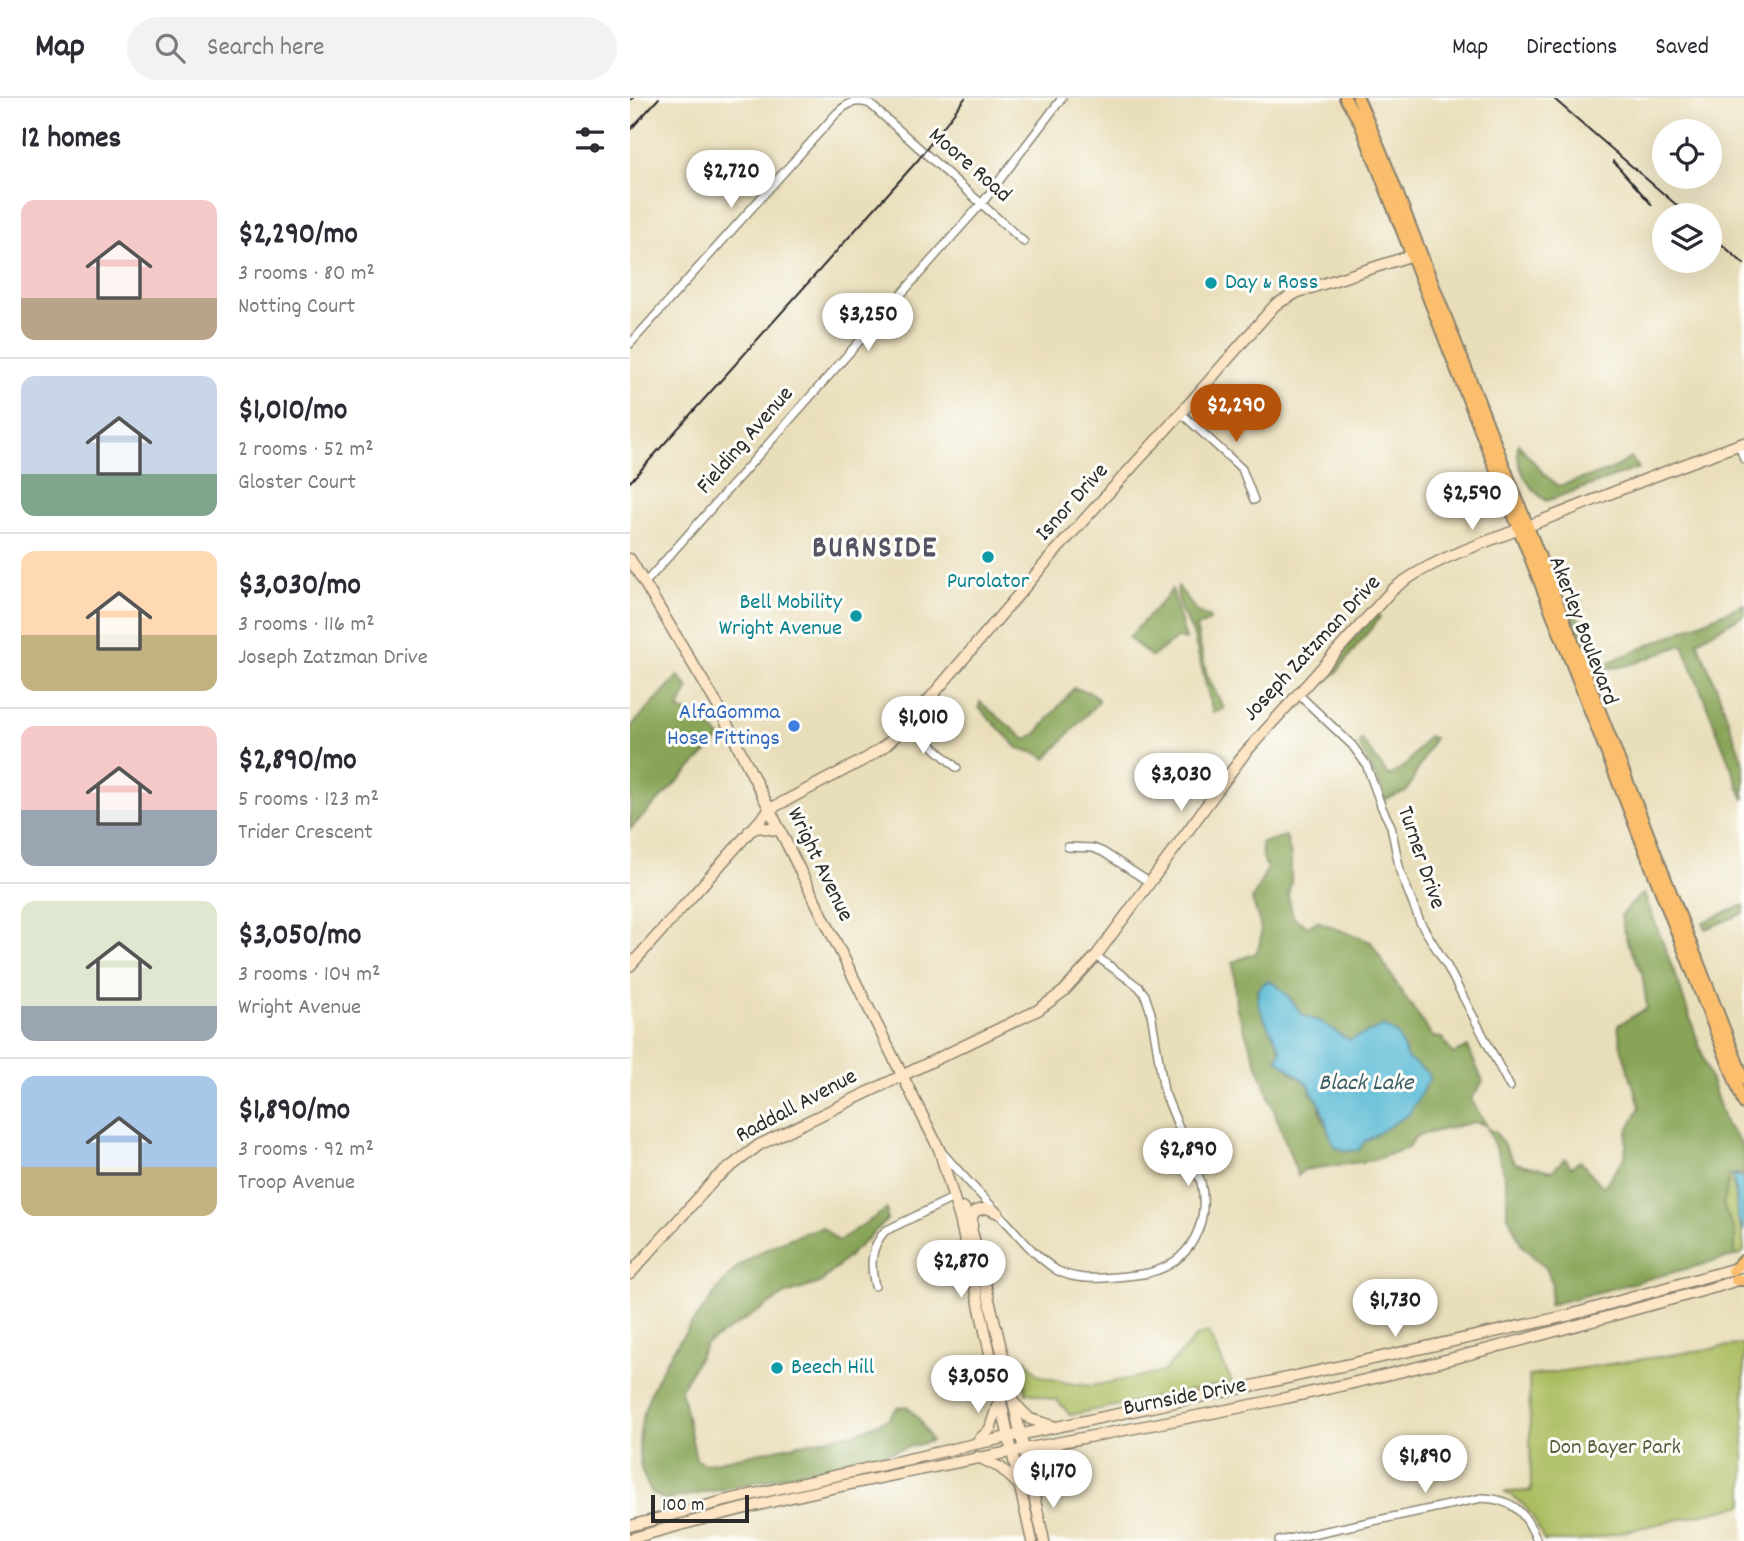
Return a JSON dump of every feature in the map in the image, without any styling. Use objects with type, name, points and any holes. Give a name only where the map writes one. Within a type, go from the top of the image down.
[{"type":"main road","name":"Akerley Boulevard","points":[[1345,98],[1359,121],[1415,254],[1572,641],[1744,1079]]},
{"type":"main road","name":"Akerley Boulevard","points":[[1358,98],[1415,254]]},
{"type":"main road","name":"Isnor Drive","points":[[630,966],[770,809],[867,758],[886,745],[908,724],[1054,552],[1181,413],[1260,321],[1281,301],[1298,292],[1415,254]]},
{"type":"main road","name":"Joseph Zatzman Drive","points":[[902,1074],[1038,1010],[1064,991],[1096,956],[1245,752],[1392,590],[1406,578],[1677,466],[1741,444]]},
{"type":"main road","name":"Akerley Boulevard","points":[[1525,527],[1623,798],[1744,1104]]},
{"type":"main road","name":"Wright Avenue","points":[[630,559],[718,706],[939,1149],[955,1196],[1032,1541]]},
{"type":"main road","points":[[760,788],[768,794],[789,797]]},
{"type":"main road","points":[[748,831],[759,827],[780,831]]},
{"type":"main road","name":"Raddall Avenue","points":[[630,1274],[716,1178],[742,1157],[759,1145],[902,1074]]},
{"type":"main road","name":"Wright Avenue","points":[[955,1196],[962,1203],[973,1235],[1014,1402],[1044,1541]]},
{"type":"main road","points":[[973,1235],[972,1217],[975,1211],[987,1208],[998,1213]]},
{"type":"main road","points":[[1740,1275],[1744,1260]]},
{"type":"main road","name":"Burnside Drive","points":[[630,1526],[724,1501],[975,1444],[1570,1315],[1740,1275]]},
{"type":"main road","name":"Burnside Drive","points":[[630,1539],[722,1513],[1013,1449],[1278,1399],[1513,1343],[1740,1275]]},
{"type":"main road","points":[[971,1277],[978,1279],[986,1287]]},
{"type":"main road","points":[[975,1444],[991,1427],[1000,1396]]},
{"type":"main road","points":[[1014,1402],[1030,1419],[1056,1427]]},
{"type":"main road","points":[[1032,1486],[1041,1455],[1063,1441]]},
{"type":"main road","points":[[978,1457],[1002,1468],[1021,1488]]},
{"type":"street","name":"Fielding Avenue","points":[[645,583],[983,202],[1062,98]]},
{"type":"street","name":"Moore Road","points":[[630,344],[836,114],[852,101],[864,100],[870,104],[983,202],[1024,242]]},
{"type":"street","points":[[1181,413],[1242,468],[1254,500]]},
{"type":"street","points":[[1741,444],[1744,459]]},
{"type":"street","name":"Turner Drive","points":[[1297,693],[1361,754],[1391,826],[1400,871],[1420,922],[1447,966],[1510,1087]]},
{"type":"street","points":[[908,724],[957,768]]},
{"type":"street","points":[[1068,848],[1093,848],[1103,852],[1149,883]]},
{"type":"street","points":[[939,1149],[1035,1253],[1053,1267],[1081,1278],[1135,1275],[1161,1269],[1186,1252],[1202,1223],[1205,1199],[1202,1182],[1164,1091],[1146,996],[1139,987],[1096,956]]},
{"type":"street","points":[[875,1286],[871,1256],[877,1240],[885,1231],[955,1196]]},
{"type":"street","points":[[1279,1541],[1482,1498],[1495,1498],[1519,1510],[1530,1521],[1537,1541]]},
{"type":"green space","points":[[1518,444],[1558,486],[1608,471],[1631,458],[1639,468],[1546,501],[1524,476],[1519,461]]},
{"type":"green space","points":[[1178,586],[1196,611],[1209,617],[1210,621],[1196,627],[1207,675],[1224,709],[1213,713],[1193,633],[1181,610]]},
{"type":"green space","points":[[1172,589],[1186,640],[1177,638],[1152,657],[1129,638]]},
{"type":"green space","points":[[1573,604],[1596,662],[1605,664],[1744,604],[1744,615],[1697,641],[1744,765],[1744,800],[1683,645],[1636,663],[1611,668],[1600,667],[1590,662],[1568,608]]},
{"type":"green space","points":[[1376,613],[1380,617],[1336,673],[1318,687],[1315,683]]},
{"type":"green space","points":[[678,676],[689,688],[678,710],[694,713],[721,738],[630,829],[630,728]]},
{"type":"green space","points":[[1074,688],[1092,693],[1099,701],[1046,759],[1018,748],[979,708],[980,702],[1026,740],[1037,733]]},
{"type":"green space","points":[[1428,736],[1434,738],[1407,791],[1384,800],[1379,783],[1359,746],[1361,739],[1389,776],[1406,765]]},
{"type":"green space","points":[[1286,836],[1291,856],[1288,895],[1293,917],[1308,927],[1317,921],[1371,942],[1433,1037],[1442,1038],[1453,1054],[1468,1047],[1483,1082],[1471,1099],[1490,1131],[1495,1131],[1515,1163],[1552,1171],[1565,1158],[1571,1167],[1580,1161],[1603,1187],[1625,1157],[1627,1132],[1640,1107],[1621,1047],[1618,1025],[1647,1008],[1642,972],[1627,942],[1621,916],[1644,894],[1678,982],[1726,1125],[1740,1141],[1743,1151],[1744,1174],[1730,1174],[1723,1206],[1735,1232],[1735,1256],[1549,1305],[1552,1283],[1546,1268],[1522,1246],[1507,1213],[1507,1189],[1502,1165],[1486,1125],[1475,1122],[1416,1136],[1408,1148],[1374,1160],[1304,1170],[1298,1176],[1236,1007],[1233,962],[1256,953],[1261,939],[1252,900],[1267,869],[1261,843]],"holes":[[[1257,990],[1288,995],[1302,1015],[1319,1020],[1335,1034],[1350,1040],[1384,1026],[1405,1050],[1406,1058],[1428,1073],[1409,1114],[1363,1142],[1359,1150],[1335,1147],[1320,1112],[1320,1103],[1311,1093],[1309,1085],[1281,1062],[1280,1052],[1261,1009]]]},
{"type":"green space","points":[[1744,905],[1744,913],[1706,929],[1703,922]]},
{"type":"green space","points":[[1730,1174],[1744,1174],[1744,1182],[1740,1176],[1732,1182],[1744,1246],[1744,1252],[1735,1256],[1735,1232],[1723,1206]]},
{"type":"green space","points":[[887,1209],[887,1220],[820,1283],[786,1294],[706,1344],[681,1389],[696,1459],[704,1464],[858,1432],[888,1419],[897,1408],[907,1406],[919,1419],[931,1441],[861,1460],[665,1500],[652,1493],[641,1468],[639,1446],[647,1403],[655,1382],[678,1342],[725,1280],[739,1266],[779,1243],[822,1227],[838,1241]]},
{"type":"green space","points":[[1208,1332],[1232,1382],[1070,1415],[1057,1400],[1026,1393],[1019,1364],[1026,1359],[1038,1375],[1092,1386],[1163,1372],[1196,1337]]},
{"type":"green space","name":"Don Bayer Park","points":[[1744,1344],[1744,1505],[1581,1541],[1544,1541],[1529,1512],[1519,1501],[1504,1492],[1531,1491],[1529,1376]]},
{"type":"water","name":"Black Lake","points":[[1269,981],[1283,991],[1303,1015],[1321,1022],[1350,1040],[1384,1026],[1398,1035],[1407,1058],[1428,1073],[1429,1080],[1409,1114],[1364,1142],[1359,1150],[1346,1151],[1335,1147],[1320,1104],[1309,1085],[1277,1059],[1281,1050],[1258,1002],[1261,986]]},
{"type":"water","points":[[1732,1176],[1740,1176],[1744,1182],[1744,1231],[1737,1216],[1736,1190]]},
{"type":"railway","points":[[630,130],[659,98]]},
{"type":"railway","points":[[630,482],[918,160],[965,98]]},
{"type":"railway","points":[[1553,98],[1674,203]]},
{"type":"railway","points":[[1613,161],[1652,205]]},
{"type":"railway","points":[[1722,245],[1744,264]]},
{"type":"place","name":"Day & Ross","points":[[1211,283]]},
{"type":"place","name":"Purolator","points":[[988,557]]},
{"type":"place","name":"Bell Mobility Wright Avenue","points":[[856,616]]},
{"type":"place","name":"AlfaGomma Hose Fittings","points":[[794,726]]},
{"type":"place","name":"Beech Hill","points":[[777,1368]]},
{"type":"district","name":"BURNSIDE","points":[[875,550]]}]
